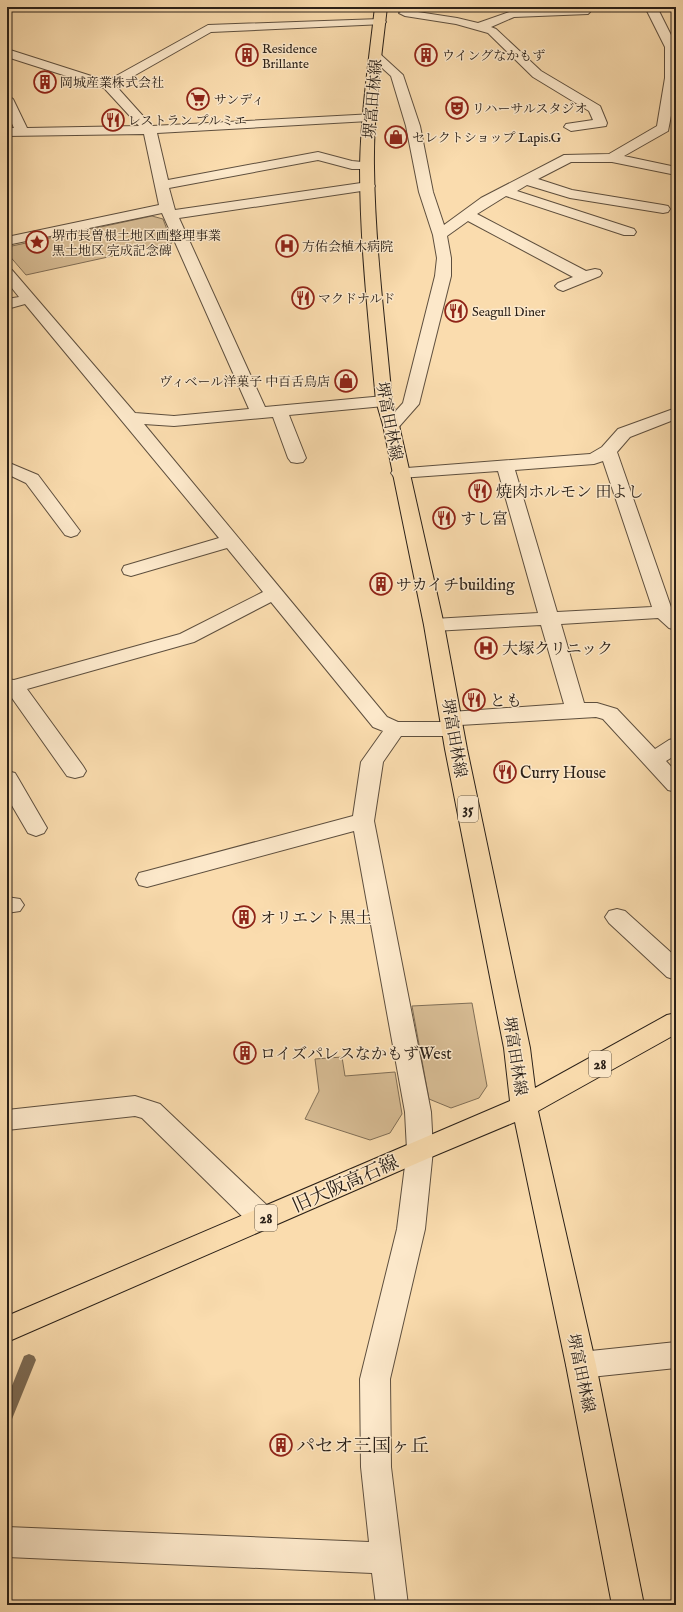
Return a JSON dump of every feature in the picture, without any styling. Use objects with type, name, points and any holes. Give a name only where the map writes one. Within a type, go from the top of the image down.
[{"type":"main road","name":"堺富田林線","points":[[381,15],[368,117],[367,176],[371,276],[384,401],[391,425],[400,473],[434,625],[516,1048],[524,1106],[581,1365],[628,1605]]},
{"type":"main road","name":"旧大阪高石線","points":[[7,1329],[524,1106],[676,1022]]},
{"type":"street","points":[[108,86],[208,29],[303,18],[405,13],[424,7]]},
{"type":"street","points":[[612,158],[663,128],[673,91],[674,55],[651,7]]},
{"type":"street","points":[[470,26],[512,14],[584,12]]},
{"type":"street","points":[[405,13],[456,21],[492,31],[537,74],[595,108],[600,123],[571,127]]},
{"type":"street","points":[[484,39],[498,36]]},
{"type":"street","points":[[499,53],[512,50]]},
{"type":"street","points":[[7,53],[108,86],[150,131],[169,212],[259,412]]},
{"type":"street","points":[[376,57],[397,75],[413,126],[426,192],[440,235],[444,258],[443,276],[410,404],[391,425]]},
{"type":"street","points":[[7,99],[22,133]]},
{"type":"street","points":[[7,132],[150,131],[368,117]]},
{"type":"street","points":[[659,130],[676,133]]},
{"type":"street","points":[[162,185],[318,156],[352,165],[367,176]]},
{"type":"street","points":[[440,235],[486,201],[569,158],[612,158],[676,171]]},
{"type":"street","points":[[7,241],[367,176]]},
{"type":"street","points":[[526,180],[570,194],[663,209]]},
{"type":"street","points":[[504,191],[629,232]]},
{"type":"street","points":[[467,215],[592,274],[563,286]]},
{"type":"street","points":[[7,273],[130,418],[230,542],[275,593],[380,722],[395,729],[576,710],[597,710],[610,714],[676,785]]},
{"type":"street","points":[[7,304],[29,299]]},
{"type":"street","points":[[130,418],[174,421],[384,401]]},
{"type":"street","points":[[279,410],[297,458]]},
{"type":"street","points":[[400,473],[594,459],[608,451],[624,433],[676,413]]},
{"type":"street","points":[[434,625],[548,620],[669,618],[608,451]]},
{"type":"street","points":[[505,466],[548,620],[576,710]]},
{"type":"street","points":[[7,467],[32,479],[71,531]]},
{"type":"street","points":[[131,570],[230,542]]},
{"type":"street","points":[[75,771],[10,685],[188,638],[275,593]]},
{"type":"street","points":[[392,1605],[376,1467],[375,1379],[411,1229],[420,1150],[418,1112],[363,822],[372,762],[395,729]]},
{"type":"street","points":[[653,760],[676,745]]},
{"type":"street","points":[[7,778],[36,828]]},
{"type":"street","points":[[147,879],[363,822]]},
{"type":"street","points":[[617,918],[676,971]]},
{"type":"street","points":[[7,1120],[135,1106],[144,1108],[151,1111],[263,1219]]},
{"type":"street","points":[[581,1365],[676,1355]]},
{"type":"street","points":[[7,1542],[386,1558]]},
{"type":"shaded area","points":[[152,216],[163,219],[172,243],[26,275],[7,253],[7,250],[12,246]]},
{"type":"shaded area","points":[[472,1003],[487,1086],[479,1098],[451,1108],[429,1099],[412,1006]]},
{"type":"shaded area","points":[[342,1057],[345,1076],[395,1072],[402,1114],[390,1133],[370,1140],[305,1119],[319,1091],[315,1059]]},
{"type":"waterway","points":[[7,1415],[29,1360]]},
{"type":"place","name":"Residence Brillante","points":[[247,55]]},
{"type":"place","name":"ウイングなかもず","points":[[426,55]]},
{"type":"place","name":"岡城産業株式会社","points":[[45,82]]},
{"type":"place","name":"サンディ","points":[[198,99]]},
{"type":"place","name":"リハーサルスタジオ","points":[[457,108]]},
{"type":"place","name":"レストラン プルミエ","points":[[113,120]]},
{"type":"place","name":"セレクトショップ Lapis.G","points":[[396,137]]},
{"type":"place","name":"堺市長曽根土地区画整理事業 黒土地区 完成記念碑","points":[[37,242]]},
{"type":"place","name":"方佑会植木病院","points":[[287,246]]},
{"type":"place","name":"マクドナルド","points":[[303,298]]},
{"type":"place","name":"Seagull Diner","points":[[456,311]]},
{"type":"place","name":"ヴィベール洋菓子 中百舌鳥店","points":[[346,381]]},
{"type":"place","name":"焼肉ホルモン 田よし","points":[[480,491]]},
{"type":"place","name":"すし富","points":[[444,518]]},
{"type":"place","name":"サカイチbuilding","points":[[381,584]]},
{"type":"place","name":"大塚クリニック","points":[[486,648]]},
{"type":"place","name":"とも","points":[[474,700]]},
{"type":"place","name":"Curry House","points":[[505,772]]},
{"type":"place","name":"オリエント黒土","points":[[244,917]]},
{"type":"place","name":"ロイズパレスなかもずWest","points":[[245,1053]]},
{"type":"place","name":"パセオ三国ヶ丘","points":[[281,1445]]}]
